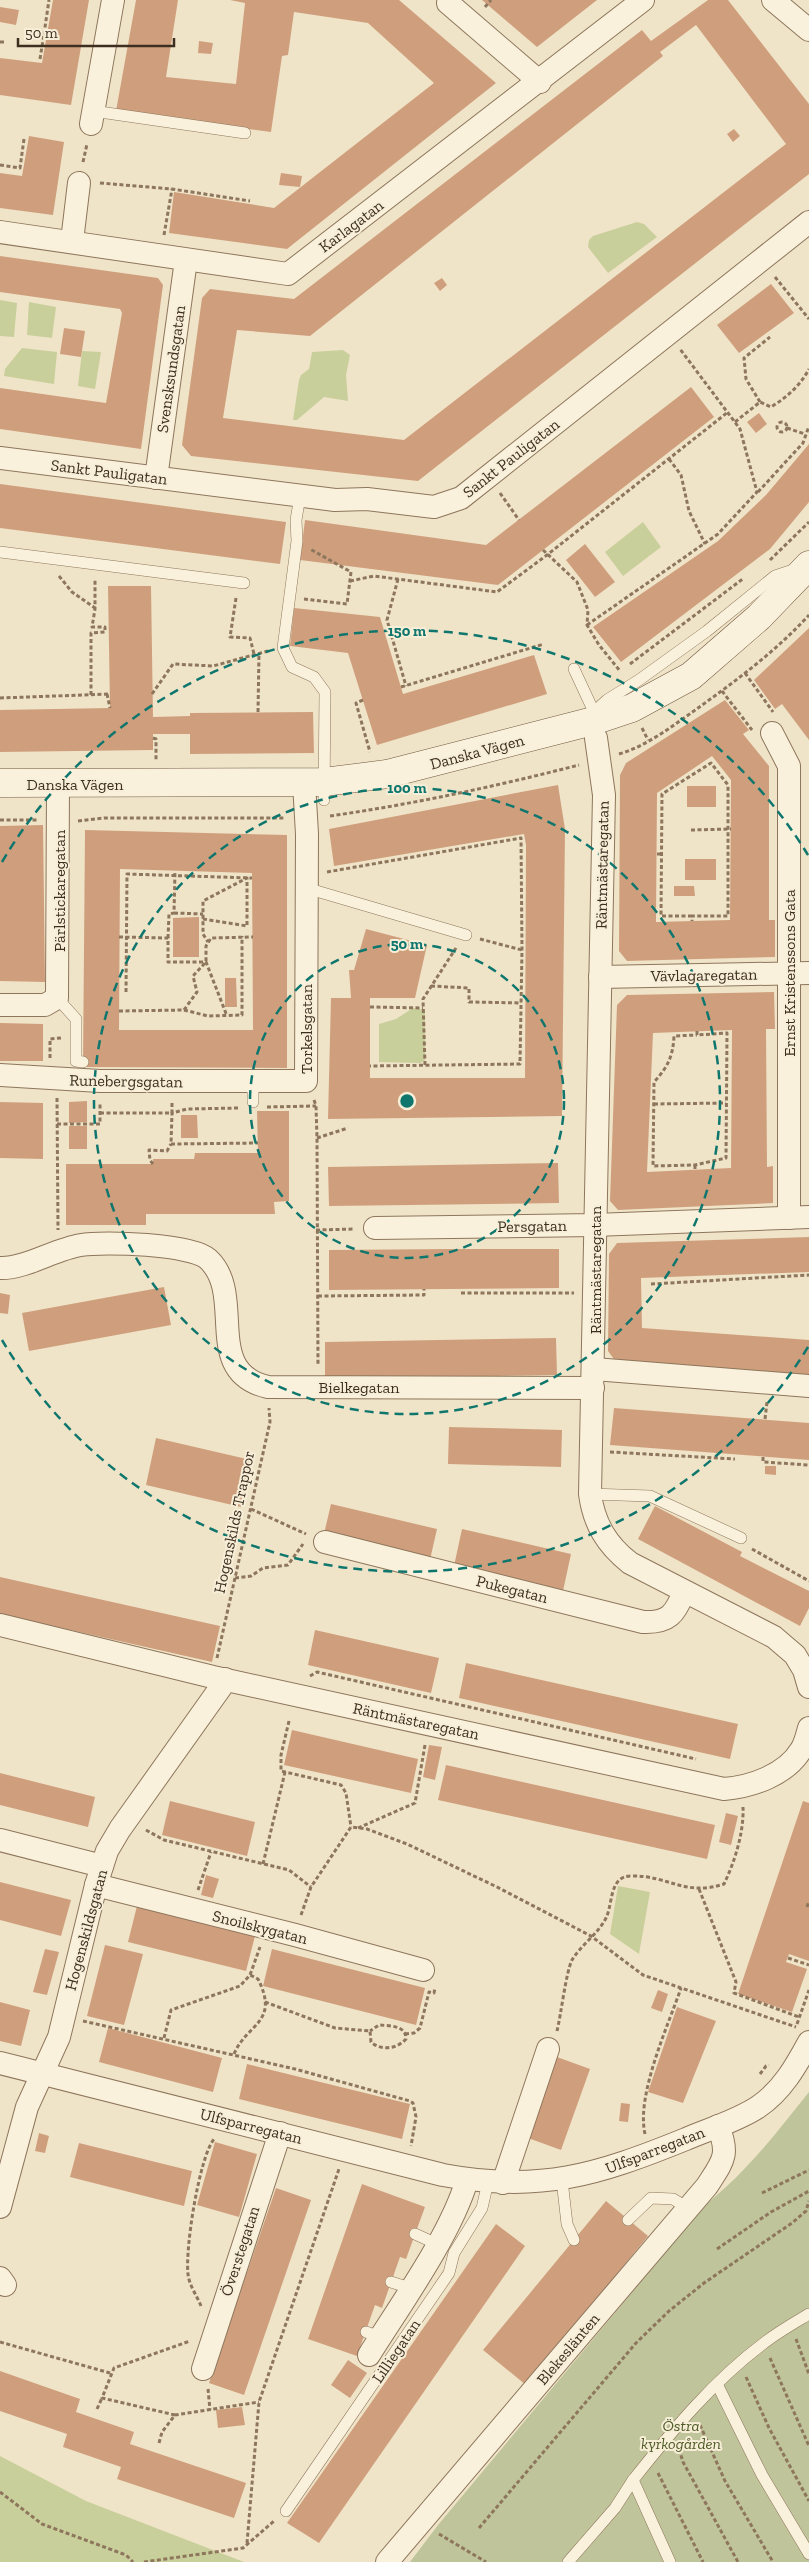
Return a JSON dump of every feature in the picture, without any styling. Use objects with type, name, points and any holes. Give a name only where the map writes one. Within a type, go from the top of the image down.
[{"type":"street","points":[[92,117],[113,0]]},
{"type":"street","name":"Karlagatan","points":[[0,232],[288,274],[540,82],[643,0]]},
{"type":"street","points":[[773,0],[809,30]]},
{"type":"street","points":[[448,3],[540,82]]},
{"type":"street","points":[[72,241],[79,183]]},
{"type":"street","name":"Sankt Pauligatan","points":[[0,458],[335,500],[366,499],[434,507],[461,498],[669,335],[809,222]]},
{"type":"street","name":"Svensksundsgatan","points":[[156,478],[186,260]]},
{"type":"street","name":"Danska Vägen","points":[[0,800],[58,793],[390,791],[438,780],[594,724],[640,723],[694,693],[770,630],[809,574]]},
{"type":"street","name":"Räntmästaregatan","points":[[594,724],[604,795],[590,1494],[599,1528],[616,1552],[630,1563],[774,1637],[795,1654],[804,1670],[809,1687]]},
{"type":"street","name":"Ernst Kristenssons Gata","points":[[772,733],[789,766],[799,973],[799,1217]]},
{"type":"street","name":"Danska Vägen","points":[[0,783],[58,793]]},
{"type":"street","name":"Torkelsgatan","points":[[306,1081],[306,888],[314,792]]},
{"type":"street","name":"Pärlstickaregatan","points":[[57,998],[58,793]]},
{"type":"street","name":"Vävlagaregatan","points":[[600,977],[799,973]]},
{"type":"street","points":[[0,1005],[45,1005],[57,998]]},
{"type":"street","name":"Runebergsgatan","points":[[0,1075],[20,1075],[57,1080],[172,1082],[252,1100],[306,1081]]},
{"type":"street","name":"Persgatan","points":[[376,1228],[594,1225],[799,1217]]},
{"type":"street","name":"Bielkegatan","points":[[60,1250],[82,1244],[163,1247],[192,1252],[206,1257],[216,1267],[225,1300],[228,1342],[234,1364],[252,1382],[268,1387],[593,1379],[809,1386]]},
{"type":"street","points":[[0,1268],[60,1250]]},
{"type":"street","name":"Pukegatan","points":[[317,1539],[643,1622],[657,1622],[670,1616],[678,1608],[684,1592]]},
{"type":"street","name":"Räntmästaregatan","points":[[0,1625],[221,1670],[430,1724],[724,1789],[744,1788],[782,1769],[801,1750],[809,1728]]},
{"type":"street","name":"Hogenskildsgatan","points":[[0,2207],[27,2107],[59,2037],[107,1851],[120,1829],[221,1688],[221,1670]]},
{"type":"street","name":"Snoilskygatan","points":[[0,1840],[192,1910],[266,1930],[295,1935],[423,1970]]},
{"type":"street","name":"Ulfsparregatan","points":[[0,2063],[407,2166],[486,2182],[562,2180],[604,2169],[718,2126],[759,2106],[792,2074],[799,2034]]},
{"type":"street","points":[[486,2182],[552,2043]]},
{"type":"street","name":"Blekeslänten","points":[[387,2562],[688,2208],[723,2161],[726,2152],[718,2126]]},
{"type":"street","name":"Överstegatan","points":[[203,2369],[213,2332],[280,2133]]},
{"type":"street","name":"Lilliegatan","points":[[371,2341],[401,2285],[437,2244],[462,2197],[486,2182]]},
{"type":"lane","points":[[92,117],[245,133]]},
{"type":"lane","points":[[300,496],[296,520],[297,541],[283,648],[292,667],[314,677],[325,692],[314,792]]},
{"type":"lane","points":[[0,552],[241,583]]},
{"type":"lane","points":[[594,724],[607,700],[639,680],[707,631],[775,576],[809,574]]},
{"type":"lane","points":[[574,669],[584,692],[594,724]]},
{"type":"lane","points":[[306,888],[466,935]]},
{"type":"lane","points":[[57,998],[76,1019],[76,1061],[83,1062]]},
{"type":"lane","points":[[590,1494],[650,1496],[741,1538]]},
{"type":"lane","points":[[562,2180],[567,2224],[574,2240]]},
{"type":"lane","name":"Lilliegatan","points":[[286,2511],[449,2273],[454,2253],[482,2208],[486,2182]]},
{"type":"lane","points":[[628,2220],[651,2198],[673,2199],[688,2208]]},
{"type":"lane","points":[[415,2234],[437,2244]]},
{"type":"lane","points":[[568,2562],[614,2508],[633,2480],[672,2432],[717,2384],[764,2343],[809,2314]]},
{"type":"lane","points":[[717,2384],[762,2476],[809,2554]]},
{"type":"lane","points":[[633,2480],[670,2562]]},
{"type":"path","points":[[40,59],[50,0]]},
{"type":"path","points":[[0,42],[5,42]]},
{"type":"path","points":[[92,117],[79,183],[172,189],[250,201]]},
{"type":"path","points":[[0,165],[20,168],[24,139]]},
{"type":"path","points":[[160,255],[172,189]]},
{"type":"path","points":[[761,259],[809,319]]},
{"type":"path","points":[[669,335],[740,429],[757,492]]},
{"type":"path","points":[[770,337],[744,358],[746,379],[760,402],[770,407],[786,398],[798,386],[809,369]]},
{"type":"path","points":[[735,422],[760,402]]},
{"type":"path","points":[[350,581],[374,576],[497,592],[548,555],[728,412]]},
{"type":"path","points":[[587,625],[718,534],[803,443],[809,426]]},
{"type":"path","points":[[787,428],[805,434]]},
{"type":"path","points":[[669,459],[681,476],[689,511],[704,544]]},
{"type":"path","points":[[488,476],[519,520]]},
{"type":"path","points":[[767,562],[809,522]]},
{"type":"path","points":[[289,597],[347,604],[351,572],[297,541]]},
{"type":"path","points":[[543,550],[577,582],[588,610],[587,625],[599,645],[620,671]]},
{"type":"path","points":[[47,559],[72,592],[95,609]]},
{"type":"path","points":[[91,695],[92,633],[105,632],[105,627],[92,627],[95,609],[95,565]]},
{"type":"path","points":[[584,692],[620,671],[751,573]]},
{"type":"path","points":[[398,579],[387,620],[406,686]]},
{"type":"path","points":[[241,583],[230,637],[250,638],[254,654]]},
{"type":"path","points":[[401,687],[544,644]]},
{"type":"path","points":[[152,694],[173,664],[213,666],[283,648]]},
{"type":"path","points":[[258,712],[259,653]]},
{"type":"path","points":[[722,691],[760,741],[772,733],[782,725],[745,674]]},
{"type":"path","points":[[0,698],[108,694],[110,708]]},
{"type":"path","points":[[363,700],[356,703],[370,753]]},
{"type":"path","points":[[153,738],[156,738],[156,762]]},
{"type":"path","points":[[361,755],[378,751]]},
{"type":"path","points":[[146,762],[162,761]]},
{"type":"path","points":[[711,763],[728,786],[729,829],[728,916],[692,918],[660,916],[662,794],[711,763]]},
{"type":"path","points":[[691,830],[729,829]]},
{"type":"path","points":[[657,854],[662,854]]},
{"type":"path","points":[[174,914],[175,871]]},
{"type":"path","points":[[126,992],[127,874],[252,878]]},
{"type":"path","points":[[227,1016],[206,962],[208,942],[203,934],[203,901],[247,878]]},
{"type":"path","points":[[203,920],[247,926],[247,878]]},
{"type":"path","points":[[203,914],[169,914],[168,962],[206,962]]},
{"type":"path","points":[[425,1065],[423,999],[466,935],[522,950]]},
{"type":"path","points":[[119,1011],[184,1010],[208,1016],[242,1015],[242,936]]},
{"type":"path","points":[[119,937],[168,938]]},
{"type":"path","points":[[208,942],[211,938],[252,937]]},
{"type":"path","points":[[184,1010],[197,992],[193,976],[206,962]]},
{"type":"path","points":[[431,986],[469,988],[469,1002],[521,1003]]},
{"type":"path","points":[[370,1008],[423,1008]]},
{"type":"path","points":[[697,1033],[727,1033],[726,1103],[726,1158],[695,1164],[653,1166],[653,1082],[666,1069],[673,1054],[674,1036],[697,1033]]},
{"type":"path","points":[[60,1250],[57,1080],[50,1064],[50,1038],[76,1038]]},
{"type":"path","points":[[58,1124],[100,1124],[100,1081]]},
{"type":"path","name":"Torkelsgatan","points":[[306,1081],[316,1106],[318,1363]]},
{"type":"path","points":[[153,1164],[150,1160],[149,1150],[167,1151],[171,1144],[172,1082]]},
{"type":"path","points":[[100,1113],[172,1113],[187,1109],[252,1100],[316,1106]]},
{"type":"path","points":[[654,1104],[726,1103]]},
{"type":"path","points":[[726,1127],[731,1127]]},
{"type":"path","points":[[317,1138],[348,1128]]},
{"type":"path","points":[[171,1144],[258,1143]]},
{"type":"path","points":[[695,1164],[695,1170]]},
{"type":"path","points":[[316,1230],[376,1228]]},
{"type":"path","points":[[651,1284],[809,1275]]},
{"type":"path","points":[[318,1296],[424,1295],[424,1290]]},
{"type":"path","points":[[460,1293],[594,1293]]},
{"type":"path","name":"Hogenskilds Trappor","points":[[221,1670],[235,1578],[270,1422],[268,1387]]},
{"type":"path","points":[[607,1451],[735,1459]]},
{"type":"path","points":[[763,1457],[763,1462],[809,1465]]},
{"type":"path","points":[[251,1509],[284,1525]]},
{"type":"path","points":[[741,1538],[750,1548],[809,1581]]},
{"type":"path","points":[[235,1578],[251,1576],[264,1568],[288,1565],[317,1539]]},
{"type":"path","points":[[308,1677],[317,1672],[706,1761]]},
{"type":"path","points":[[289,1721],[280,1763],[281,1771],[341,1786],[346,1793],[351,1827],[305,1899],[295,1935]]},
{"type":"path","points":[[357,1828],[415,1803],[430,1724]]},
{"type":"path","points":[[263,1864],[285,1772]]},
{"type":"path","points":[[552,2043],[572,1961],[606,1918],[614,1886],[620,1879],[629,1876],[664,1880],[691,1890],[724,1884],[743,1820],[743,1803]]},
{"type":"path","points":[[351,1827],[375,1832],[430,1854],[591,1936],[643,1975],[799,2034],[799,2017],[809,1990]]},
{"type":"path","points":[[152,1835],[210,1852],[288,1870],[311,1888]]},
{"type":"path","points":[[192,1910],[210,1852]]},
{"type":"path","points":[[699,1889],[736,1982],[734,1993],[799,2017]]},
{"type":"path","points":[[807,1907],[809,1901]]},
{"type":"path","points":[[164,2038],[171,2010],[240,1986],[250,1975],[266,1930]]},
{"type":"path","points":[[788,1958],[809,1965]]},
{"type":"path","points":[[405,2034],[414,2033],[420,2028],[429,1992],[434,1993],[438,1972],[423,1970]]},
{"type":"path","points":[[234,2054],[242,2039],[258,2025],[265,2002],[258,1979],[250,1975]]},
{"type":"path","points":[[645,2135],[642,2123],[646,2089],[681,1988]]},
{"type":"path","points":[[265,2002],[335,2028],[370,2031]]},
{"type":"path","points":[[64,2016],[234,2054],[410,2101],[413,2103],[416,2117],[407,2166]]},
{"type":"path","points":[[380,2025],[401,2028],[405,2034],[403,2042],[393,2047],[380,2048],[371,2042],[370,2031],[373,2027],[380,2025]]},
{"type":"path","points":[[758,2077],[766,2066],[774,2064]]},
{"type":"path","points":[[637,2138],[653,2131]]},
{"type":"path","points":[[98,2409],[110,2373],[114,2368],[213,2332],[188,2276],[188,2264],[193,2207],[210,2143],[213,2139],[220,2138]]},
{"type":"path","points":[[247,2543],[260,2402],[340,2166],[332,2164]]},
{"type":"path","points":[[762,2193],[809,2170]]},
{"type":"path","points":[[718,2249],[771,2212],[809,2191]]},
{"type":"path","points":[[480,2528],[636,2343],[669,2311],[704,2283],[792,2223],[806,2211],[809,2201]]},
{"type":"path","points":[[790,2326],[809,2374]]},
{"type":"path","points":[[0,2342],[110,2373]]},
{"type":"path","points":[[764,2343],[776,2375],[809,2446]]},
{"type":"path","points":[[741,2363],[769,2428],[809,2501]]},
{"type":"path","points":[[209,2393],[210,2410]]},
{"type":"path","points":[[102,2398],[175,2415],[260,2402]]},
{"type":"path","points":[[694,2408],[725,2481],[773,2562]]},
{"type":"path","points":[[159,2443],[162,2432],[175,2415]]},
{"type":"path","points":[[672,2432],[683,2462],[738,2562]]},
{"type":"path","points":[[652,2456],[662,2484],[703,2562]]},
{"type":"path","points":[[0,2492],[42,2524],[126,2556],[133,2562]]},
{"type":"path","points":[[144,2562],[243,2548],[286,2511]]},
{"type":"path","points":[[421,2523],[486,2562]]},
{"type":"green space","points":[[637,222],[644,224],[657,237],[608,273],[588,247],[589,240],[593,236]]},
{"type":"green space","points":[[0,300],[17,303],[14,337],[0,336]]},
{"type":"green space","points":[[29,302],[56,307],[52,338],[27,335]]},
{"type":"green space","points":[[22,348],[57,352],[54,384],[4,376],[5,369]]},
{"type":"green space","points":[[343,350],[350,355],[346,375],[348,401],[324,397],[297,420],[293,420],[299,380],[301,375],[309,369],[312,352]]},
{"type":"green space","points":[[82,351],[101,352],[95,389],[78,386]]},
{"type":"green space","points":[[643,522],[661,547],[623,576],[605,552]]},
{"type":"green space","points":[[413,1008],[425,1010],[425,1060],[420,1063],[379,1062],[379,1024],[396,1019]]},
{"type":"green space","points":[[618,1886],[650,1892],[639,1954],[610,1934]]},
{"type":"green space","name":"Östra kyrkogården","points":[[809,2092],[809,2562],[410,2562],[438,2525],[705,2205],[747,2166]]},
{"type":"green space","points":[[0,2456],[86,2501],[244,2562],[0,2562]]},
{"type":"building","points":[[53,0],[89,0],[71,105],[0,95],[0,58],[42,63]]},
{"type":"building","points":[[136,0],[178,0],[166,77],[236,84],[245,3],[230,0],[399,0],[496,83],[287,249],[169,233],[174,192],[274,208],[434,83],[368,23],[294,12],[288,55],[282,56],[271,132],[116,111]]},
{"type":"building","points":[[482,0],[597,0],[537,47]]},
{"type":"building","points":[[708,0],[728,0],[809,104],[809,174],[418,481],[191,456],[182,445],[202,298],[210,289],[294,299],[642,30],[651,41]],"holes":[[[696,25],[786,144],[404,440],[223,418],[237,330],[310,336],[663,56],[660,52]]]},
{"type":"building","points":[[0,7],[19,10],[16,25],[0,22]]},
{"type":"building","points":[[199,41],[213,43],[211,54],[198,53]]},
{"type":"building","points":[[734,129],[740,136],[733,142],[727,134]]},
{"type":"building","points":[[29,136],[64,142],[53,215],[0,208],[0,173],[22,176]]},
{"type":"building","points":[[281,173],[302,176],[300,187],[279,185]]},
{"type":"building","points":[[0,256],[158,278],[163,285],[141,449],[0,429],[0,388],[106,403],[122,313],[120,309],[0,292]]},
{"type":"building","points":[[442,278],[447,285],[440,291],[434,283]]},
{"type":"building","points":[[771,284],[794,313],[739,353],[717,325]]},
{"type":"building","points":[[64,328],[85,331],[81,357],[60,354]]},
{"type":"building","points":[[691,387],[714,417],[498,585],[300,560],[305,520],[486,545]]},
{"type":"building","points":[[759,413],[767,424],[756,433],[747,422]]},
{"type":"building","points":[[809,444],[809,502],[770,549],[621,662],[593,627],[718,541],[766,495]]},
{"type":"building","points":[[0,484],[286,522],[280,564],[0,528]]},
{"type":"building","points":[[585,544],[615,582],[595,597],[566,560]]},
{"type":"building","points":[[108,586],[151,586],[153,717],[190,716],[190,713],[313,712],[314,753],[190,754],[190,734],[153,734],[153,750],[0,752],[0,710],[110,708]]},
{"type":"building","points":[[294,608],[380,617],[403,694],[534,655],[547,694],[377,745],[348,653],[290,646]]},
{"type":"building","points":[[809,628],[809,740],[782,704],[775,709],[754,680]]},
{"type":"building","points":[[725,700],[749,730],[743,734],[769,766],[769,920],[775,920],[775,957],[627,961],[619,951],[620,775],[626,763]],"holes":[[[712,756],[731,780],[730,920],[656,922],[657,793]]]},
{"type":"building","points":[[558,785],[565,829],[562,1116],[328,1119],[331,998],[351,998],[349,970],[354,970],[366,929],[427,945],[415,998],[370,998],[370,1078],[525,1078],[526,845],[524,834],[334,866],[329,829]]},
{"type":"building","points":[[687,786],[716,786],[716,807],[687,807]]},
{"type":"building","points":[[43,825],[45,982],[0,981],[0,826]]},
{"type":"building","points":[[85,830],[287,835],[287,1068],[83,1067]],"holes":[[[120,869],[252,873],[253,1030],[119,1030]]]},
{"type":"building","points":[[685,859],[716,859],[716,880],[685,880]]},
{"type":"building","points":[[674,886],[694,886],[695,896],[674,896]]},
{"type":"building","points":[[199,917],[199,957],[173,957],[173,918]]},
{"type":"building","points":[[225,978],[236,978],[237,1007],[225,1007]]},
{"type":"building","points":[[774,992],[775,1029],[766,1029],[767,1167],[773,1166],[773,1203],[618,1210],[610,1201],[617,1005],[627,995]],"holes":[[[732,1030],[731,1168],[647,1172],[653,1033]]]},
{"type":"building","points":[[0,1023],[43,1024],[43,1061],[0,1061]]},
{"type":"building","points":[[87,1101],[87,1122],[69,1123],[69,1102]]},
{"type":"building","points":[[0,1102],[43,1103],[43,1159],[0,1158]]},
{"type":"building","points":[[257,1111],[289,1111],[289,1201],[274,1202],[275,1214],[146,1214],[146,1225],[66,1225],[66,1164],[153,1164],[153,1159],[194,1159],[195,1153],[258,1153]]},
{"type":"building","points":[[181,1115],[197,1115],[198,1138],[181,1138]]},
{"type":"building","points":[[69,1126],[87,1126],[87,1149],[69,1149]]},
{"type":"building","points":[[558,1163],[559,1203],[329,1206],[328,1167]]},
{"type":"building","points":[[809,1237],[809,1272],[641,1278],[642,1328],[809,1340],[809,1377],[616,1362],[608,1351],[609,1254],[617,1243]]},
{"type":"building","points":[[559,1249],[559,1288],[329,1290],[329,1250]]},
{"type":"building","points":[[164,1287],[171,1325],[29,1351],[22,1313]]},
{"type":"building","points":[[0,1293],[10,1295],[8,1314],[0,1313]]},
{"type":"building","points":[[556,1338],[557,1375],[325,1379],[325,1342]]},
{"type":"building","points":[[614,1408],[809,1423],[809,1460],[610,1445]]},
{"type":"building","points":[[449,1427],[562,1430],[561,1467],[448,1464]]},
{"type":"building","points":[[156,1438],[251,1460],[241,1507],[146,1485]]},
{"type":"building","points":[[765,1466],[776,1466],[776,1475],[765,1474]]},
{"type":"building","points":[[331,1504],[437,1529],[429,1564],[323,1538]]},
{"type":"building","points":[[655,1506],[742,1552],[740,1556],[809,1591],[809,1608],[800,1626],[638,1539]]},
{"type":"building","points":[[462,1529],[571,1554],[563,1591],[454,1566]]},
{"type":"building","points":[[0,1577],[220,1626],[212,1662],[0,1614]]},
{"type":"building","points":[[315,1630],[439,1658],[431,1693],[308,1665]]},
{"type":"building","points":[[466,1663],[738,1724],[730,1759],[459,1698]]},
{"type":"building","points":[[292,1730],[418,1759],[411,1793],[284,1765]]},
{"type":"building","points":[[429,1745],[442,1747],[435,1780],[423,1777]]},
{"type":"building","points":[[446,1765],[715,1825],[707,1859],[438,1800]]},
{"type":"building","points":[[0,1773],[95,1797],[88,1827],[0,1805]]},
{"type":"building","points":[[170,1801],[255,1822],[247,1856],[162,1835]]},
{"type":"building","points":[[803,1801],[809,1803],[809,1961],[789,1954],[786,1962],[807,1969],[792,2012],[738,1994]]},
{"type":"building","points":[[726,1813],[738,1816],[731,1845],[719,1842]]},
{"type":"building","points":[[206,1875],[219,1879],[213,1898],[201,1895]]},
{"type":"building","points":[[0,1882],[71,1900],[61,1936],[0,1920]]},
{"type":"building","points":[[137,1906],[255,1936],[246,1971],[128,1942]]},
{"type":"building","points":[[105,1945],[143,1954],[124,2025],[87,2016]]},
{"type":"building","points":[[45,1949],[59,1952],[47,1995],[33,1992]]},
{"type":"building","points":[[272,1949],[425,1988],[416,2025],[263,1986]]},
{"type":"building","points":[[658,1990],[668,1994],[662,2012],[651,2008]]},
{"type":"building","points":[[0,2002],[30,2010],[21,2046],[0,2041]]},
{"type":"building","points":[[677,2007],[716,2021],[683,2103],[648,2092]]},
{"type":"building","points":[[108,2028],[222,2058],[213,2092],[99,2062]]},
{"type":"building","points":[[557,2057],[590,2069],[561,2150],[528,2138]]},
{"type":"building","points":[[247,2064],[410,2104],[402,2139],[239,2099]]},
{"type":"building","points":[[621,2103],[630,2104],[628,2122],[619,2121]]},
{"type":"building","points":[[39,2133],[49,2136],[45,2153],[35,2151]]},
{"type":"building","points":[[215,2142],[257,2154],[239,2217],[197,2205]]},
{"type":"building","points":[[79,2143],[192,2171],[184,2206],[70,2177]]},
{"type":"building","points":[[362,2184],[425,2207],[406,2259],[400,2257],[382,2308],[375,2305],[357,2356],[308,2339]]},
{"type":"building","points":[[276,2188],[311,2200],[244,2395],[209,2383]]},
{"type":"building","points":[[606,2201],[648,2236],[526,2385],[483,2350]]},
{"type":"building","points":[[496,2224],[525,2246],[319,2543],[287,2523]]},
{"type":"building","points":[[348,2360],[367,2373],[350,2398],[331,2385]]},
{"type":"building","points":[[0,2371],[80,2399],[76,2412],[134,2432],[130,2444],[246,2483],[234,2518],[117,2479],[121,2467],[63,2447],[67,2434],[0,2411]]},
{"type":"building","points":[[242,2407],[245,2425],[218,2428],[216,2410]]}]
